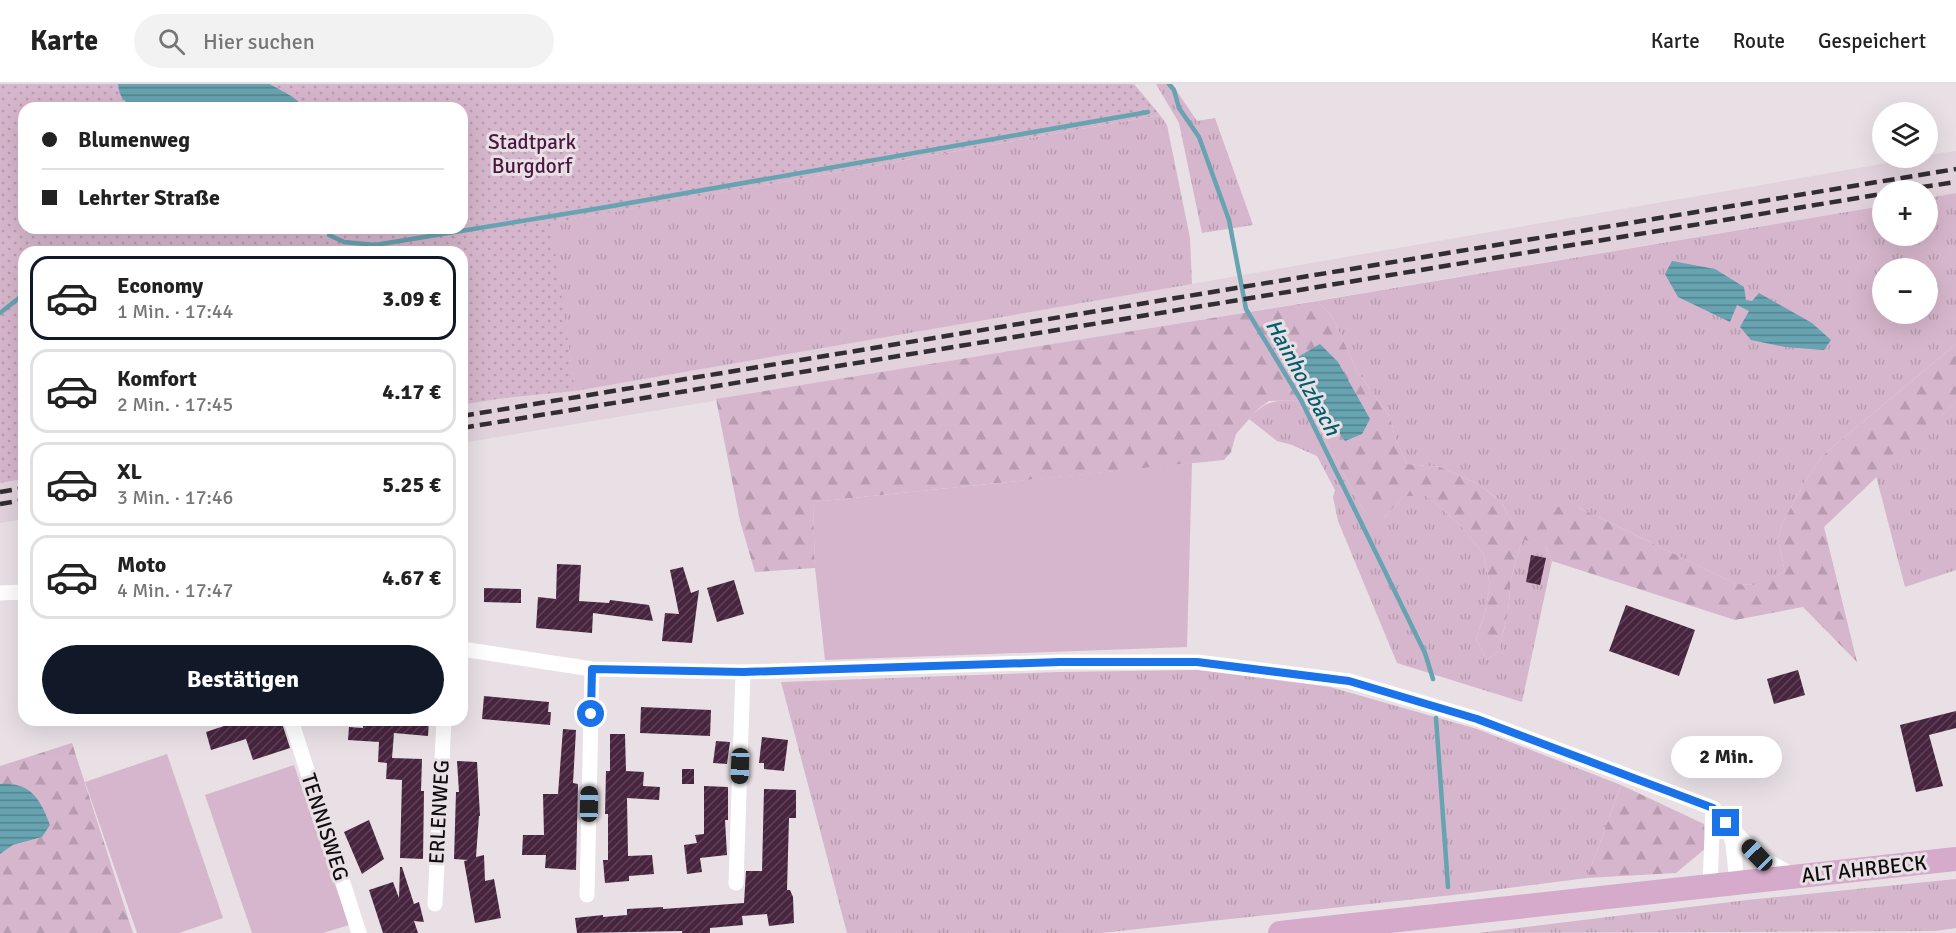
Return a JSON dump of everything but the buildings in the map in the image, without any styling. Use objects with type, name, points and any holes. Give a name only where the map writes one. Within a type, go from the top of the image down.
[{"type":"main road","name":"ALT AHRBECK","points":[[1280,933],[1956,859]]},
{"type":"street","points":[[0,593],[18,592]]},
{"type":"street","points":[[468,650],[592,669],[743,672],[1060,662],[1197,662],[1349,681],[1477,719],[1713,808],[1757,855],[1796,877]]},
{"type":"street","points":[[587,895],[592,669]]},
{"type":"street","points":[[736,883],[743,672]]},
{"type":"street","name":"TENNISWEG","points":[[293,726],[359,933]]},
{"type":"street","name":"ERLENWEG","points":[[435,904],[444,726]]},
{"type":"street","points":[[1710,887],[1713,808]]},
{"type":"street","points":[[1726,823],[1733,843],[1737,884]]},
{"type":"shaded area","points":[[1956,151],[1956,193],[1938,196],[1938,180],[1872,180],[1872,208],[468,442],[468,404],[575,391],[1872,166],[1872,168],[1938,168],[1938,154]]},
{"type":"shaded area","points":[[18,480],[18,520],[0,523],[0,483]]},
{"type":"green space","name":"Stadtpark Burgdorf","points":[[0,84],[118,84],[126,102],[18,102],[18,234],[468,234],[468,102],[299,102],[270,84],[1134,84],[1160,115],[551,223],[575,391],[468,404],[468,246],[18,246],[18,480],[0,483]]},
{"type":"green space","points":[[1156,84],[1172,84],[1197,121],[1215,118],[1253,225],[1202,233],[1179,123]]},
{"type":"green space","points":[[1160,115],[1167,125],[1190,238],[1192,284],[575,391],[550,223]]},
{"type":"green space","points":[[1956,193],[1956,344],[1822,456],[1804,483],[1782,524],[1778,539],[1785,572],[1755,585],[1736,584],[1578,507],[1545,546],[1552,561],[1522,702],[1397,663],[1338,521],[1333,497],[1335,490],[1317,456],[1277,441],[1249,419],[1267,404],[1303,400],[1363,509],[1373,519],[1383,519],[1404,496],[1427,496],[1460,525],[1483,553],[1490,585],[1485,612],[1476,639],[1487,660],[1499,651],[1508,612],[1511,579],[1522,539],[1502,502],[1478,484],[1440,467],[1407,464],[1396,441],[1390,417],[1357,371],[1332,316],[1317,301],[1872,208],[1872,246],[1938,246],[1938,196]]},
{"type":"green space","points":[[1317,301],[1332,316],[1357,371],[1390,417],[1396,441],[1407,464],[1440,467],[1478,484],[1502,502],[1522,538],[1537,506],[1578,507],[1736,584],[1754,585],[1785,572],[1778,539],[1782,524],[1804,483],[1822,456],[1956,344],[1956,402],[1824,527],[1857,662],[1803,607],[1735,620],[1552,561],[1545,546],[1522,539],[1511,579],[1508,612],[1499,651],[1487,660],[1476,639],[1485,612],[1490,585],[1483,553],[1460,525],[1427,496],[1404,496],[1383,519],[1373,520],[1363,509],[1303,400],[1269,401],[1258,409],[1236,434],[1231,452],[1224,460],[813,502],[815,568],[755,572],[740,521],[716,399]]},
{"type":"green space","points":[[1956,402],[1956,570],[1905,587],[1876,476]]},
{"type":"green space","points":[[1192,463],[1187,647],[825,660],[815,568],[813,502]]},
{"type":"green space","points":[[1198,670],[1330,687],[1477,729],[1621,785],[1587,878],[1462,894],[1101,933],[847,933],[781,682],[1060,672]]},
{"type":"green space","points":[[72,743],[133,933],[0,933],[0,854],[13,845],[42,837],[13,784],[0,784],[0,766]]},
{"type":"green space","points":[[167,754],[223,918],[179,933],[137,933],[85,782]]},
{"type":"green space","points":[[294,765],[349,925],[323,933],[252,933],[205,795]]},
{"type":"green space","points":[[1621,785],[1704,824],[1706,848],[1676,873],[1587,878]]},
{"type":"green space","points":[[1956,879],[1956,928],[1935,931],[1478,933],[1747,900]]},
{"type":"water","points":[[118,84],[270,84],[299,102],[126,102]]},
{"type":"water","points":[[1672,261],[1715,269],[1744,287],[1746,300],[1752,301],[1759,293],[1812,323],[1831,340],[1824,350],[1785,347],[1751,340],[1740,327],[1749,311],[1737,305],[1730,322],[1678,297],[1665,274]]},
{"type":"water","points":[[1320,344],[1338,362],[1370,419],[1362,434],[1345,441],[1328,418],[1298,357]]},
{"type":"water","points":[[0,784],[11,784],[27,789],[38,800],[50,825],[42,837],[13,845],[0,854]]},
{"type":"waterway","name":"Hainholzbach","points":[[1169,84],[1174,90],[1179,108],[1199,137],[1229,220],[1246,309],[1301,400],[1425,653],[1433,679]]},
{"type":"waterway","points":[[468,230],[1148,112]]},
{"type":"waterway","points":[[329,235],[344,242],[375,245],[442,234]]},
{"type":"waterway","points":[[0,313],[18,299]]},
{"type":"waterway","name":"Hainholzbach","points":[[1436,718],[1448,887]]},
{"type":"railway","points":[[468,415],[1956,169]]},
{"type":"railway","points":[[1938,185],[1956,182]]},
{"type":"railway","points":[[468,427],[1872,196]]},
{"type":"railway","points":[[0,492],[18,489]]},
{"type":"railway","points":[[0,504],[18,501]]},
{"type":"route","points":[[591,714],[592,669],[743,672],[1060,662],[1197,662],[1349,681],[1477,719],[1713,808],[1726,823]]}]
